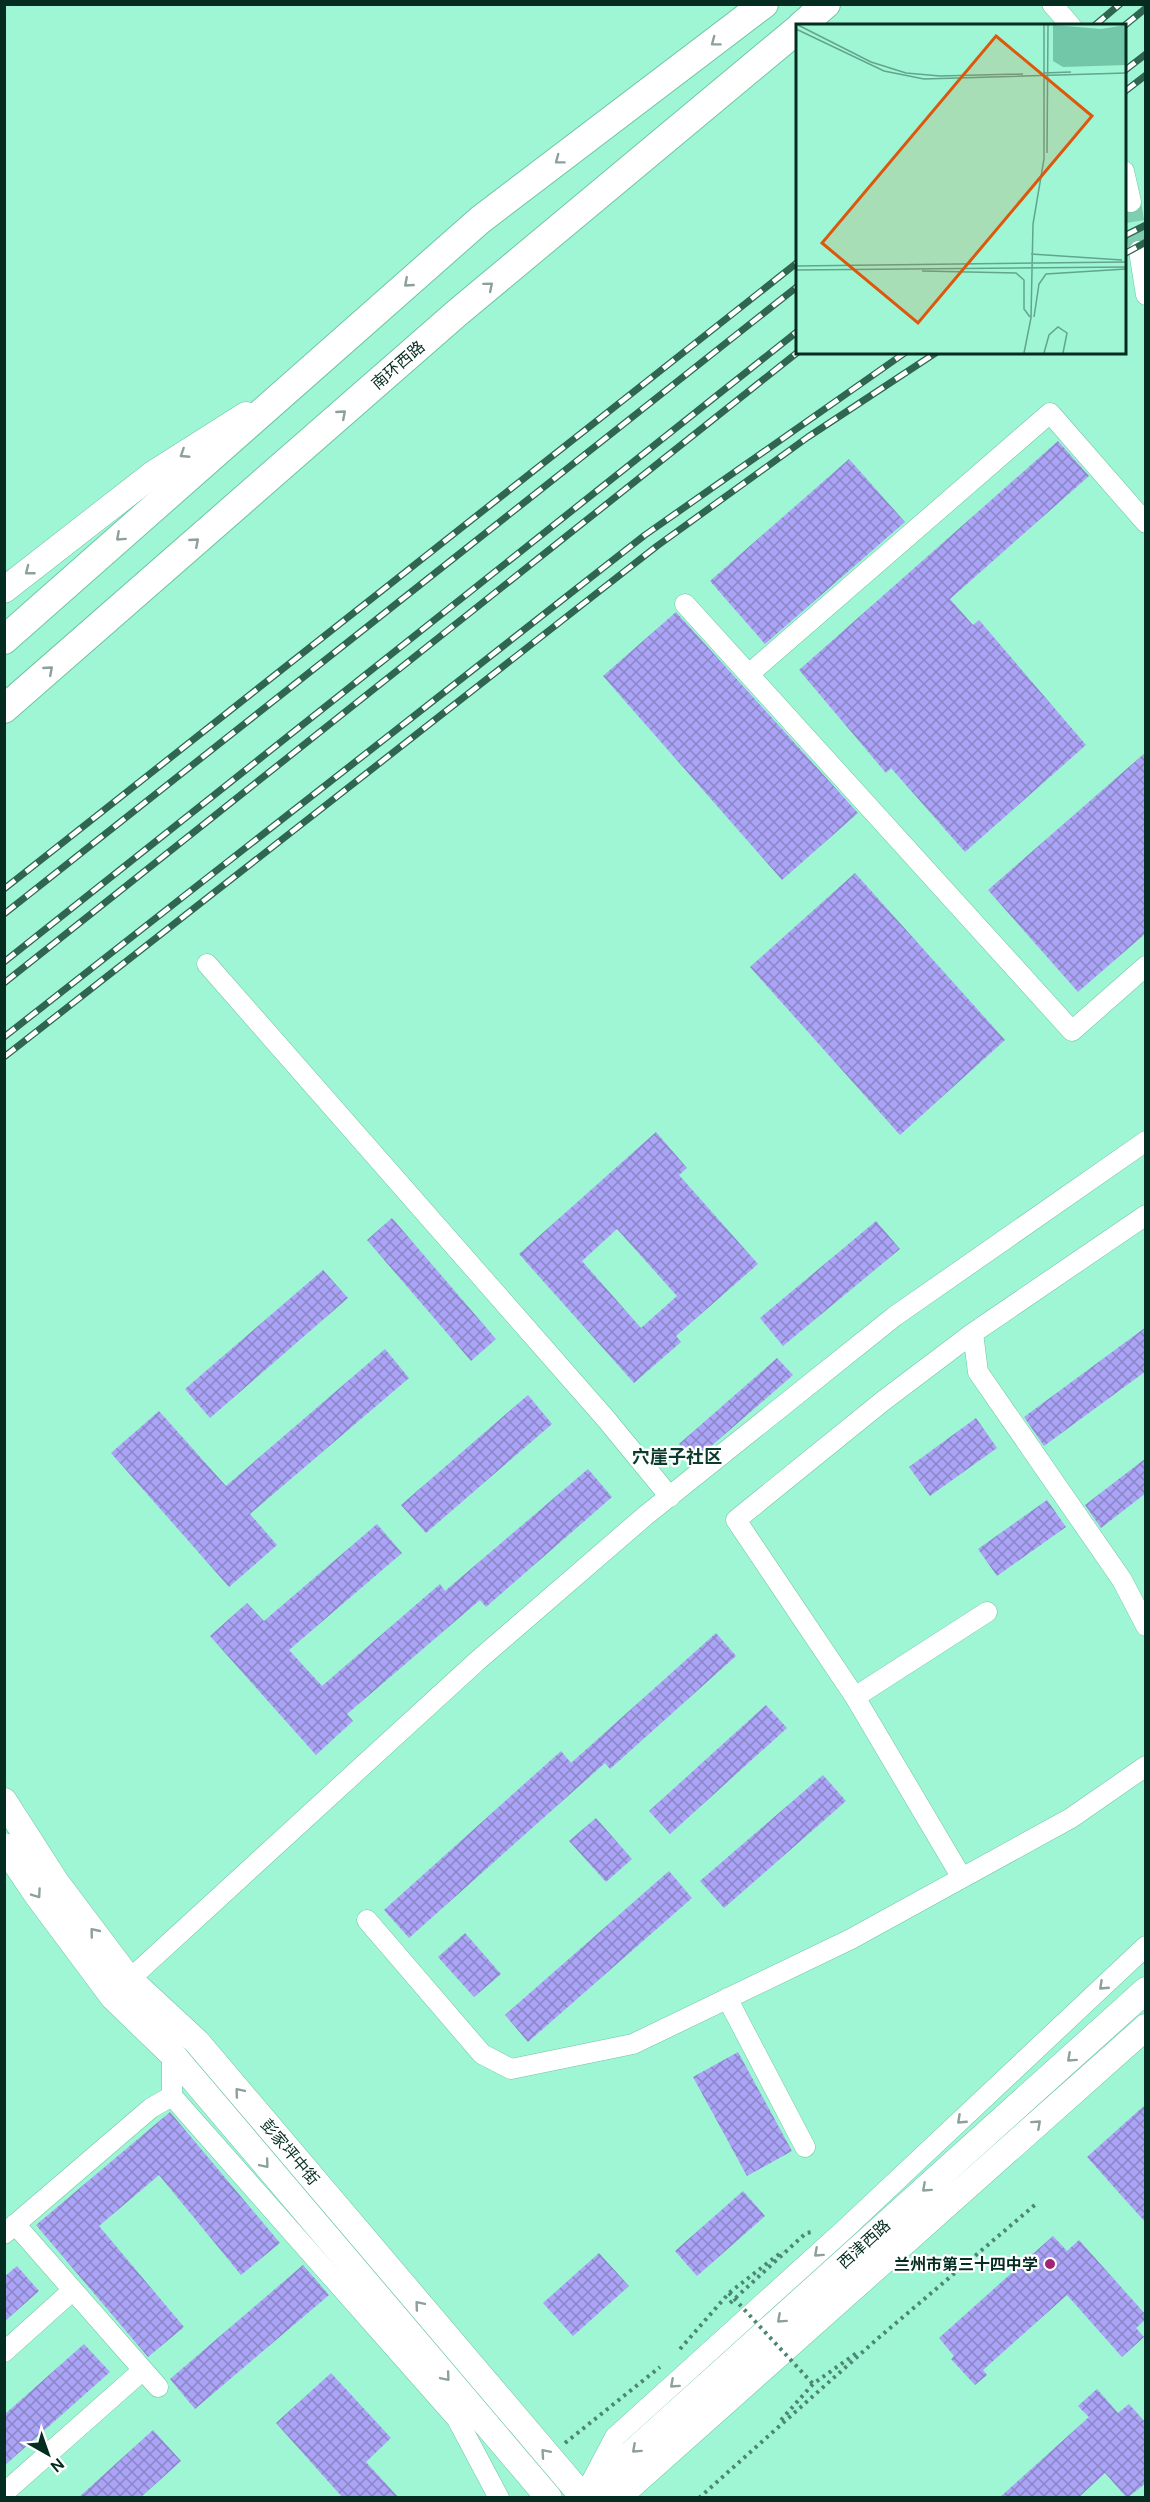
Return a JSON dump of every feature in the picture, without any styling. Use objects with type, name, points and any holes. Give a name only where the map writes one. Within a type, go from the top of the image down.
[{"type":"highway","name":"南环西路","points":[[803,24],[826,4]]},
{"type":"highway","points":[[4,640],[480,220],[763,6]]},
{"type":"highway","name":"南环西路","points":[[4,709],[457,313],[796,30]]},
{"type":"main road","points":[[4,590],[153,474],[287,389]]},
{"type":"main road","name":"彭家坪中街","points":[[4,1801],[121,1988],[197,2042],[583,2497]]},
{"type":"main road","name":"彭家坪中街","points":[[4,1846],[37,1895],[121,1988],[172,2054],[549,2498]]},
{"type":"main road","name":"西津西路","points":[[583,2497],[1146,1990]]},
{"type":"main road","name":"西津西路","points":[[617,2498],[1146,2027]]},
{"type":"street","points":[[1052,4],[1069,24]]},
{"type":"street","points":[[1126,176],[1131,202]]},
{"type":"street","points":[[1138,251],[1146,295]]},
{"type":"street","points":[[749,674],[1050,413],[1146,523]]},
{"type":"street","points":[[685,604],[1072,1031],[1146,966]]},
{"type":"street","points":[[207,964],[590,1401],[670,1497]]},
{"type":"street","points":[[121,1988],[476,1662],[670,1497],[895,1316],[1146,1141]]},
{"type":"street","points":[[962,1878],[855,1697],[736,1520],[883,1401],[973,1333],[1146,1215]]},
{"type":"street","points":[[973,1333],[978,1372],[1122,1580],[1146,1626]]},
{"type":"street","points":[[855,1697],[987,1612]]},
{"type":"street","points":[[367,1920],[482,2054],[511,2069],[633,2044],[851,1939],[1071,1818],[1146,1766]]},
{"type":"street","points":[[583,2497],[615,2437],[844,2230],[1146,1946]]},
{"type":"street","points":[[727,1998],[805,2147]]},
{"type":"street","points":[[172,2054],[172,2096],[457,2419],[499,2498]]},
{"type":"street","points":[[158,2388],[73,2290],[10,2229],[151,2108],[172,2096]]},
{"type":"street","points":[[4,2352],[73,2290]]},
{"type":"street","points":[[4,2493],[143,2370]]},
{"type":"path","points":[[699,2498],[876,2340],[1036,2204]]},
{"type":"path","points":[[719,2314],[676,2354],[729,2293],[806,2233],[844,2230]]},
{"type":"path","points":[[728,2306],[806,2233]]},
{"type":"path","points":[[729,2293],[813,2384]]},
{"type":"path","points":[[771,2432],[813,2384],[876,2340]]},
{"type":"path","points":[[548,2457],[666,2362]]},
{"type":"building","points":[[1058,441],[1089,476],[950,599],[973,625],[979,620],[1086,745],[965,852],[891,768],[886,773],[799,670]]},
{"type":"building","points":[[849,459],[905,522],[765,644],[710,581]]},
{"type":"building","points":[[676,612],[858,813],[782,880],[603,676]]},
{"type":"building","points":[[1146,752],[1146,933],[1078,992],[988,890]]},
{"type":"building","points":[[855,873],[1005,1040],[900,1135],[750,967]]},
{"type":"building","points":[[656,1132],[687,1168],[679,1175],[758,1264],[676,1336],[681,1342],[634,1383],[519,1254]],"holes":[[[617,1229],[677,1296],[641,1328],[582,1261]]]},
{"type":"building","points":[[392,1218],[496,1339],[471,1361],[367,1240]]},
{"type":"building","points":[[876,1221],[900,1249],[783,1346],[760,1318]]},
{"type":"building","points":[[323,1270],[348,1298],[210,1418],[185,1389]]},
{"type":"building","points":[[1146,1327],[1146,1371],[1044,1446],[1024,1417]]},
{"type":"building","points":[[385,1349],[409,1378],[250,1514],[277,1545],[229,1587],[111,1453],[159,1411],[226,1486]]},
{"type":"building","points":[[777,1358],[793,1375],[694,1461],[679,1444]]},
{"type":"building","points":[[528,1395],[552,1424],[426,1533],[401,1505]]},
{"type":"building","points":[[976,1418],[997,1448],[930,1496],[909,1467]]},
{"type":"building","points":[[1146,1458],[1146,1493],[1101,1528],[1085,1505]]},
{"type":"building","points":[[588,1469],[612,1497],[486,1607],[480,1600],[347,1714],[353,1721],[316,1755],[210,1636],[247,1603],[264,1621],[377,1524],[402,1553],[289,1650],[322,1686],[440,1584],[445,1591]]},
{"type":"building","points":[[1047,1500],[1066,1527],[997,1576],[978,1549]]},
{"type":"building","points":[[716,1633],[736,1656],[610,1769],[605,1763],[409,1938],[384,1910],[561,1751],[571,1763]]},
{"type":"building","points":[[766,1705],[787,1728],[670,1834],[649,1811]]},
{"type":"building","points":[[823,1775],[846,1801],[724,1908],[700,1881]]},
{"type":"building","points":[[596,1818],[632,1859],[606,1882],[569,1841]]},
{"type":"building","points":[[669,1871],[692,1898],[528,2042],[505,2015]]},
{"type":"building","points":[[465,1933],[501,1974],[474,1997],[438,1957]]},
{"type":"building","points":[[738,2052],[792,2151],[747,2176],[693,2077]]},
{"type":"building","points":[[1146,2104],[1146,2223],[1087,2157]]},
{"type":"building","points":[[170,2112],[280,2243],[241,2275],[159,2175],[99,2226],[184,2327],[148,2357],[36,2225]]},
{"type":"building","points":[[743,2191],[765,2216],[697,2276],[675,2251]]},
{"type":"building","points":[[1053,2236],[1067,2251],[1079,2240],[1146,2315],[1146,2319],[1136,2328],[1144,2337],[1122,2357],[1067,2295],[983,2370],[987,2375],[975,2385],[951,2359],[954,2356],[939,2338]]},
{"type":"building","points":[[599,2253],[629,2286],[573,2336],[543,2303]]},
{"type":"building","points":[[303,2265],[329,2295],[195,2409],[170,2379]]},
{"type":"building","points":[[17,2266],[39,2291],[4,2322],[4,2277]]},
{"type":"building","points":[[84,2344],[110,2372],[4,2466],[4,2415]]},
{"type":"building","points":[[331,2373],[391,2438],[366,2462],[399,2498],[343,2498],[276,2423]]},
{"type":"building","points":[[1097,2389],[1118,2413],[1129,2404],[1146,2423],[1146,2483],[1127,2498],[1105,2473],[1078,2498],[999,2498],[1089,2417],[1078,2406]]},
{"type":"building","points":[[153,2430],[181,2461],[140,2498],[78,2498]]},
{"type":"tunnel","points":[[1131,202],[1139,251]]},
{"type":"railway","points":[[1096,24],[1120,4]]},
{"type":"railway","points":[[1126,24],[1146,8]]},
{"type":"railway","points":[[1126,69],[1146,54]]},
{"type":"railway","points":[[1126,90],[1146,75]]},
{"type":"railway","points":[[1126,235],[1146,225]]},
{"type":"railway","points":[[1126,253],[1146,242]]},
{"type":"railway","points":[[4,889],[796,264]]},
{"type":"railway","points":[[4,914],[796,288]]},
{"type":"railway","points":[[4,962],[796,333]]},
{"type":"railway","points":[[4,983],[796,354]]},
{"type":"railway","points":[[4,1037],[645,535],[903,354]]},
{"type":"railway","points":[[4,1057],[657,546],[808,437],[934,354]]},
{"type":"place","name":"兰州市第三十四中学","points":[[1050,2264]]},
{"type":"district","name":"穴崖子社区","points":[[677,1457]]}]
